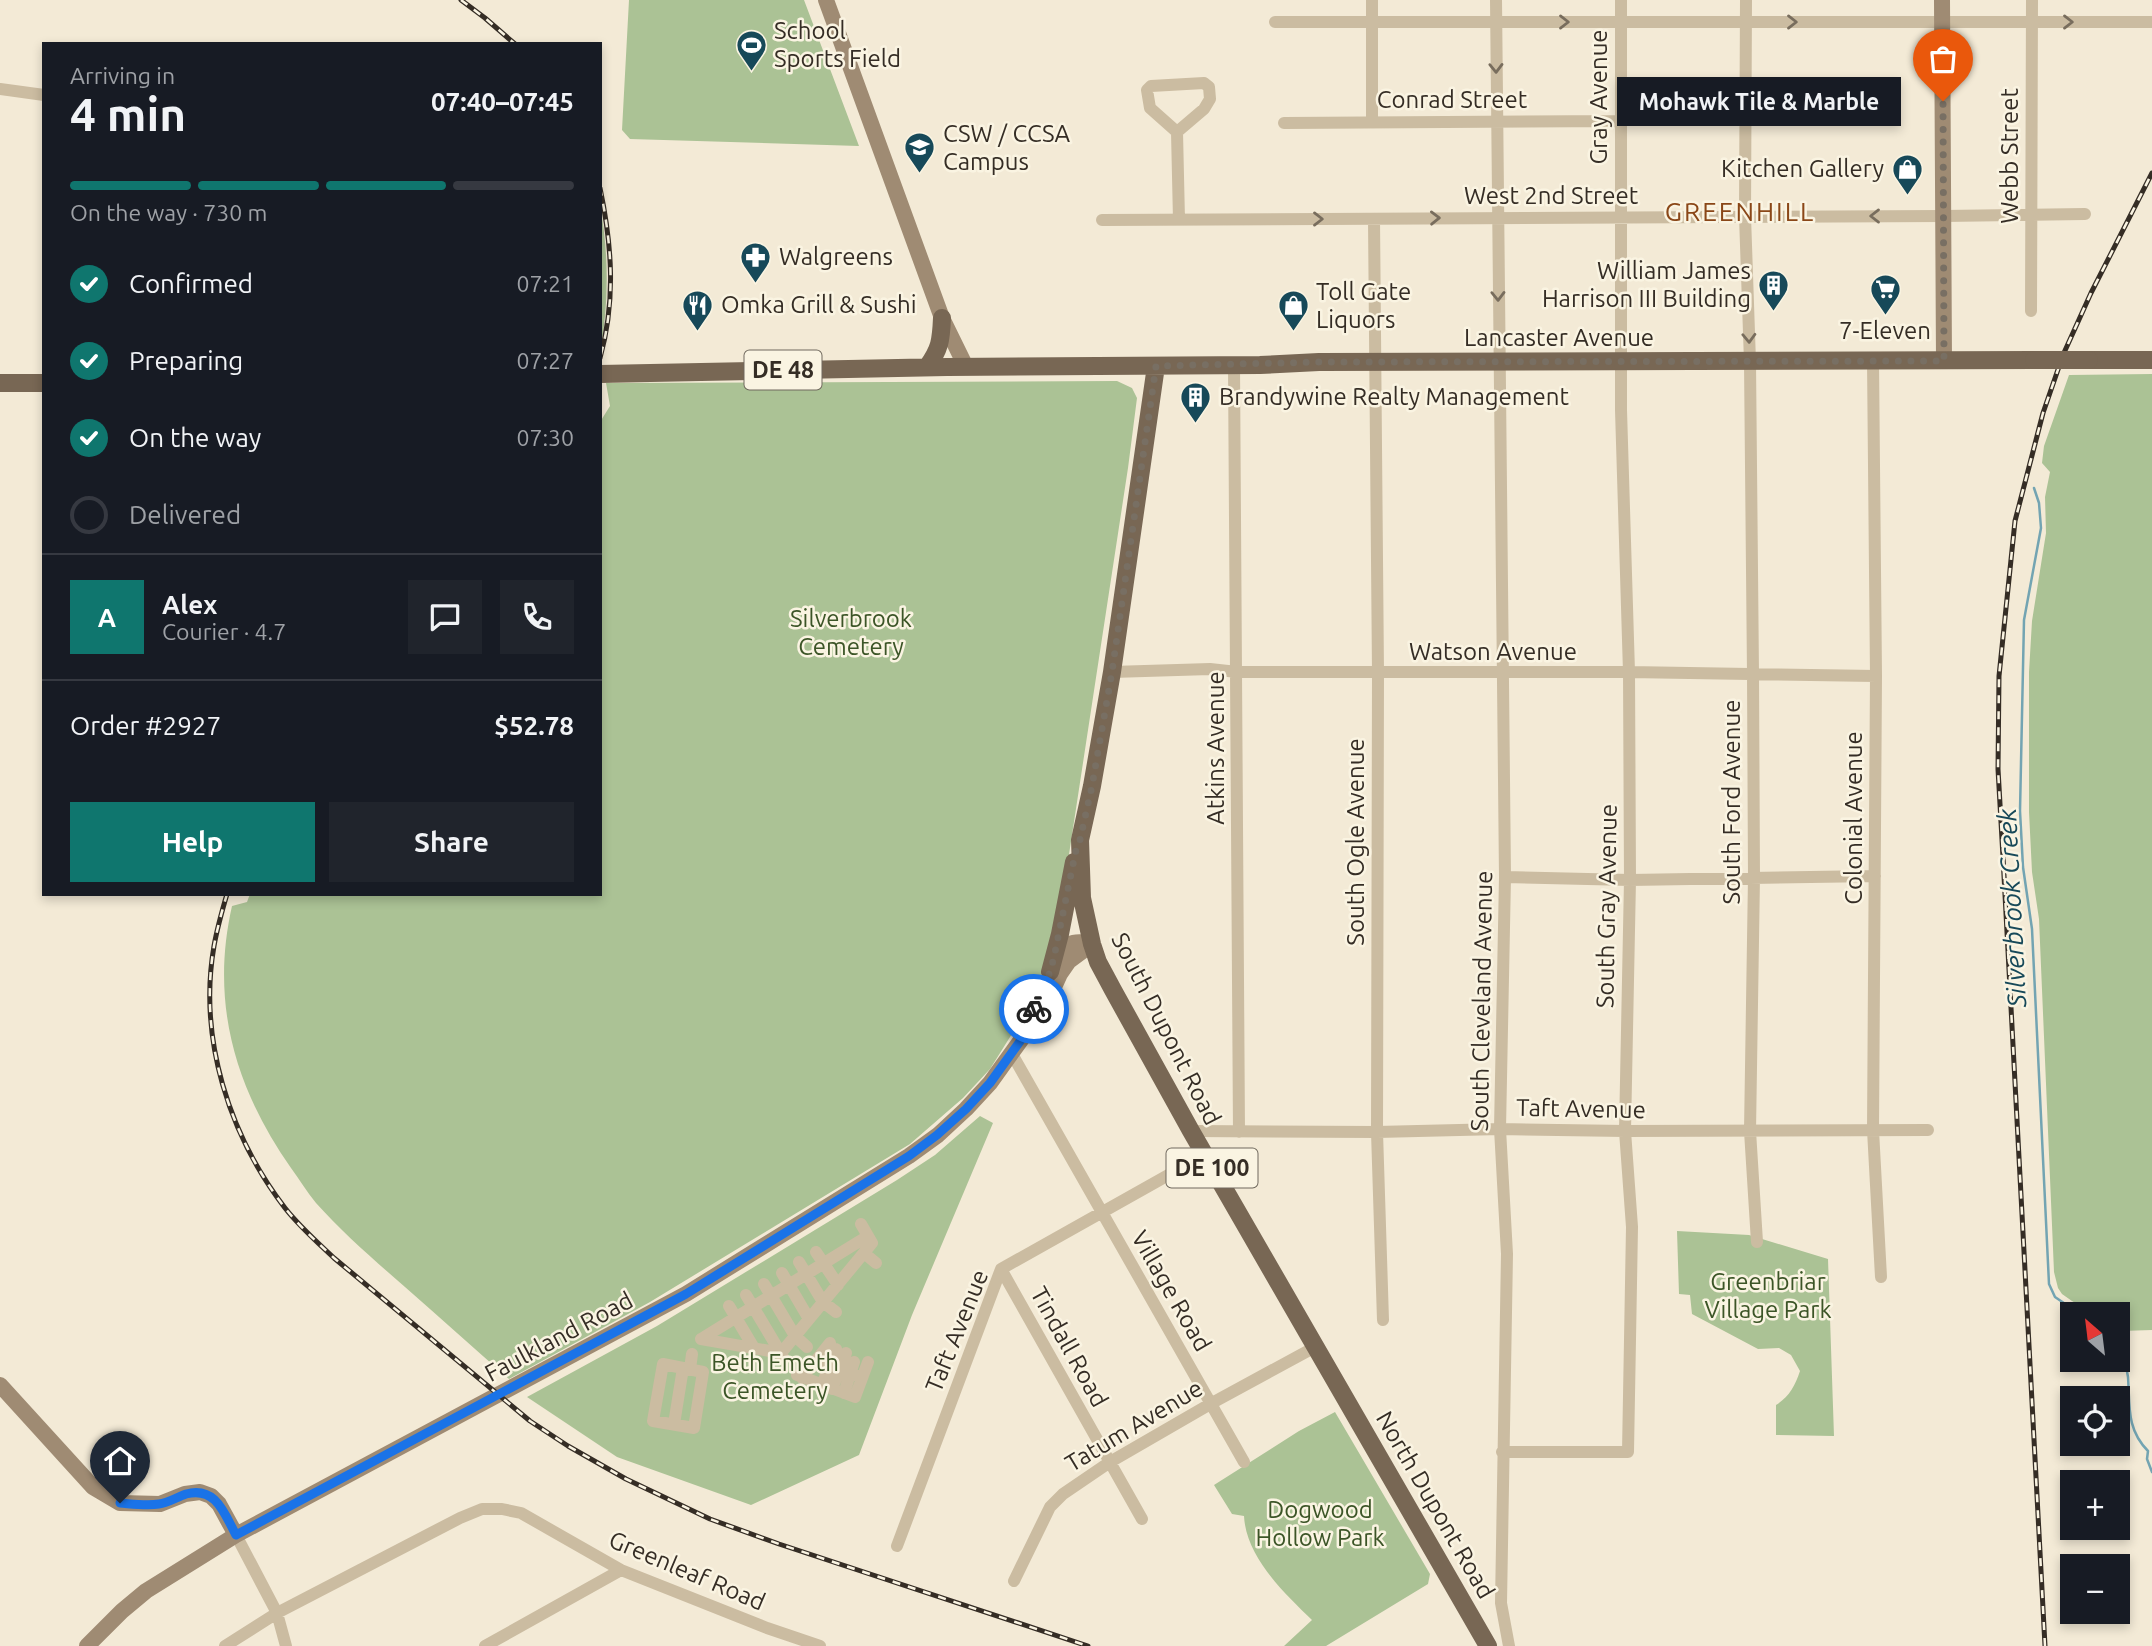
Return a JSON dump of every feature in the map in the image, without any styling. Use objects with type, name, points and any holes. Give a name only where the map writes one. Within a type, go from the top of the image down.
[{"type":"main road","points":[[826,0],[942,318],[966,367]]},
{"type":"main road","points":[[1942,0],[1944,361]]},
{"type":"main road","points":[[927,367],[939,349],[942,318]]},
{"type":"main road","name":"Lancaster Avenue","points":[[966,367],[1320,362],[1374,364],[2152,359]]},
{"type":"main road","name":"South Dupont Road","points":[[1156,366],[1112,672],[1080,840],[1082,898],[1098,962],[1191,1131],[1340,1388]]},
{"type":"main road","name":"DE 48","points":[[602,374],[966,367]]},
{"type":"main road","points":[[0,383],[42,383]]},
{"type":"main road","points":[[1050,972],[1080,840]]},
{"type":"main road","name":"Faulkland Road","points":[[1026,1033],[1055,960],[1063,948],[1071,942],[1092,944]]},
{"type":"main road","name":"Faulkland Road","points":[[87,1646],[146,1591],[236,1535],[686,1294],[882,1173],[937,1135],[990,1083],[1026,1033],[1039,1020],[1060,974],[1069,961],[1092,944]]},
{"type":"main road","points":[[0,1385],[93,1487],[120,1503],[160,1504],[185,1494],[200,1492],[211,1496],[219,1504],[236,1535]]},
{"type":"main road","name":"North Dupont Road","points":[[1340,1388],[1488,1646]]},
{"type":"street","points":[[1372,0],[1372,121]]},
{"type":"street","name":"South Cleveland Avenue","points":[[1496,0],[1505,877],[1500,1129],[1507,1254],[1502,1603],[1510,1644]]},
{"type":"street","name":"Gray Avenue","points":[[1620,0],[1621,361]]},
{"type":"street","name":"South Ford Avenue","points":[[1746,0],[1745,216],[1750,362],[1754,877],[1750,1131],[1757,1242]]},
{"type":"street","name":"Webb Street","points":[[2031,312],[2032,0]]},
{"type":"street","points":[[1275,22],[2152,22]]},
{"type":"street","points":[[1177,132],[1204,109],[1210,99],[1209,87],[1204,83],[1150,86],[1147,90],[1150,108],[1177,132],[1179,220]]},
{"type":"street","points":[[0,89],[42,95]]},
{"type":"street","name":"Conrad Street","points":[[1284,123],[1620,121]]},
{"type":"street","name":"West 2nd Street","points":[[1102,220],[2085,214]]},
{"type":"street","name":"South Ogle Avenue","points":[[1374,219],[1378,673],[1377,1132],[1383,1320]]},
{"type":"street","name":"Colonial Avenue","points":[[1873,360],[1876,676],[1873,1130],[1881,1276]]},
{"type":"street","name":"South Gray Avenue","points":[[1503,1452],[1628,1452],[1632,1227],[1625,1131],[1630,880],[1629,672],[1621,361]]},
{"type":"street","name":"Atkins Avenue","points":[[1234,365],[1239,1132]]},
{"type":"street","name":"Watson Avenue","points":[[1112,672],[1210,669],[1237,672],[1629,672],[1876,676]]},
{"type":"street","points":[[1505,877],[1630,880],[1875,876]]},
{"type":"street","name":"Village Road","points":[[1012,1054],[1244,1462]]},
{"type":"street","name":"Taft Avenue","points":[[1191,1131],[1928,1130]]},
{"type":"street","name":"Taft Avenue","points":[[897,1546],[1001,1269],[1205,1155]]},
{"type":"street","points":[[865,1230],[872,1243],[795,1336],[783,1357],[754,1348],[701,1339],[715,1322],[820,1258],[842,1252],[865,1230]]},
{"type":"street","points":[[842,1252],[851,1268]]},
{"type":"street","points":[[864,1253],[876,1263]]},
{"type":"street","points":[[820,1258],[838,1285]]},
{"type":"street","points":[[803,1268],[824,1302],[836,1312]]},
{"type":"street","name":"Tindall Road","points":[[1001,1269],[1142,1519]]},
{"type":"street","points":[[785,1279],[809,1319]]},
{"type":"street","points":[[768,1290],[795,1336],[807,1347]]},
{"type":"street","points":[[750,1301],[783,1357]]},
{"type":"street","points":[[732,1312],[754,1348]]},
{"type":"street","points":[[715,1322],[727,1343]]},
{"type":"street","name":"Tatum Avenue","points":[[1014,1581],[1055,1501],[1110,1462],[1317,1346]]},
{"type":"street","points":[[658,1392],[653,1421],[680,1392],[703,1372],[694,1428],[680,1392],[692,1354]]},
{"type":"street","points":[[833,1389],[840,1362]]},
{"type":"street","points":[[833,1389],[840,1362]]},
{"type":"street","points":[[833,1389],[799,1376],[840,1362],[868,1362]]},
{"type":"street","points":[[658,1392],[680,1392]]},
{"type":"street","points":[[658,1392],[680,1392],[698,1400]]},
{"type":"street","name":"Greenleaf Road","points":[[225,1646],[277,1614],[482,1509],[521,1513],[621,1570],[820,1646]]},
{"type":"street","points":[[236,1535],[277,1614],[286,1646]]},
{"type":"street","points":[[485,1646],[621,1570]]},
{"type":"green space","name":"School Sports Field","points":[[629,0],[804,0],[859,146],[630,139],[622,130]]},
{"type":"green space","points":[[602,220],[607,279],[602,338]]},
{"type":"green space","points":[[2152,374],[2152,1330],[2130,1331],[2130,1302],[2072,1301],[2058,1288],[2054,1272],[2039,919],[2032,872],[2029,812],[2029,672],[2032,621],[2046,533],[2045,497],[2050,472],[2042,463],[2044,446],[2069,375]]},
{"type":"green space","name":"Silverbrook Cemetery","points":[[1117,381],[1132,388],[1137,398],[1059,920],[1030,1005],[990,1069],[963,1098],[910,1144],[650,1302],[509,1379],[337,1225],[313,1199],[271,1138],[242,1076],[232,1043],[224,977],[226,942],[232,906],[247,902],[249,896],[602,896],[602,419],[610,406],[606,383]]},
{"type":"green space","name":"Beth Emeth Cemetery","points":[[980,1116],[993,1123],[912,1315],[859,1455],[751,1505],[617,1457],[527,1397],[657,1326],[897,1180],[935,1155]]},
{"type":"green space","name":"Greenbriar Village Park","points":[[1677,1231],[1749,1235],[1828,1259],[1834,1436],[1776,1435],[1776,1405],[1791,1391],[1800,1371],[1791,1355],[1779,1348],[1758,1349],[1692,1314],[1690,1295],[1679,1294]]},
{"type":"green space","name":"Dogwood Hollow Park","points":[[1335,1412],[1430,1574],[1428,1584],[1326,1646],[1284,1646],[1312,1620],[1268,1573],[1252,1546],[1244,1516],[1232,1514],[1214,1485],[1299,1431]]},
{"type":"waterway","name":"Silverbrook Creek","points":[[2034,488],[2039,503],[2041,528],[2024,620],[2020,811],[2023,867],[2032,929],[2049,1284],[2055,1297],[2062,1302]]},
{"type":"waterway","name":"Silverbrook Creek","points":[[2127,1372],[2133,1425],[2148,1451],[2147,1459],[2152,1472]]},
{"type":"railway","points":[[461,0],[513,42]]},
{"type":"railway","points":[[2045,1646],[1998,769],[1999,676],[2015,521],[2043,413],[2063,355],[2091,293],[2152,173]]},
{"type":"railway","points":[[602,200],[610,273],[608,315],[602,350]]},
{"type":"railway","points":[[226,896],[215,940],[210,981],[210,1015],[222,1084],[248,1149],[265,1180],[290,1215],[334,1258],[530,1421],[626,1479],[710,1519],[779,1544],[1088,1646]]},
{"type":"way so far","points":[[1034,1009],[1050,972],[1060,934],[1077,845],[1092,786],[1112,672],[1156,366],[1320,362],[1944,361],[1943,101]]},
{"type":"place","name":"School Sports Field","points":[[751,72]]},
{"type":"place","name":"Mohawk Tile & Marble","points":[[1943,101]]},
{"type":"place","name":"CSW / CCSA Campus","points":[[920,175]]},
{"type":"place","name":"Kitchen Gallery","points":[[1907,196]]},
{"type":"place","name":"Walgreens","points":[[756,284]]},
{"type":"place","name":"William James Harrison III Building","points":[[1774,312]]},
{"type":"place","name":"7-Eleven","points":[[1885,316]]},
{"type":"place","name":"Omka Grill & Sushi","points":[[698,332]]},
{"type":"place","name":"Toll Gate Liquors","points":[[1293,333]]},
{"type":"place","name":"Brandywine Realty Management","points":[[1196,424]]},
{"type":"district","name":"GREENHILL","points":[[1740,212]]},
{"type":"route","points":[[120,1503],[160,1504],[185,1494],[200,1492],[211,1496],[219,1504],[236,1535],[686,1294],[909,1156],[937,1135],[990,1083],[1026,1033],[1034,1009]]}]
